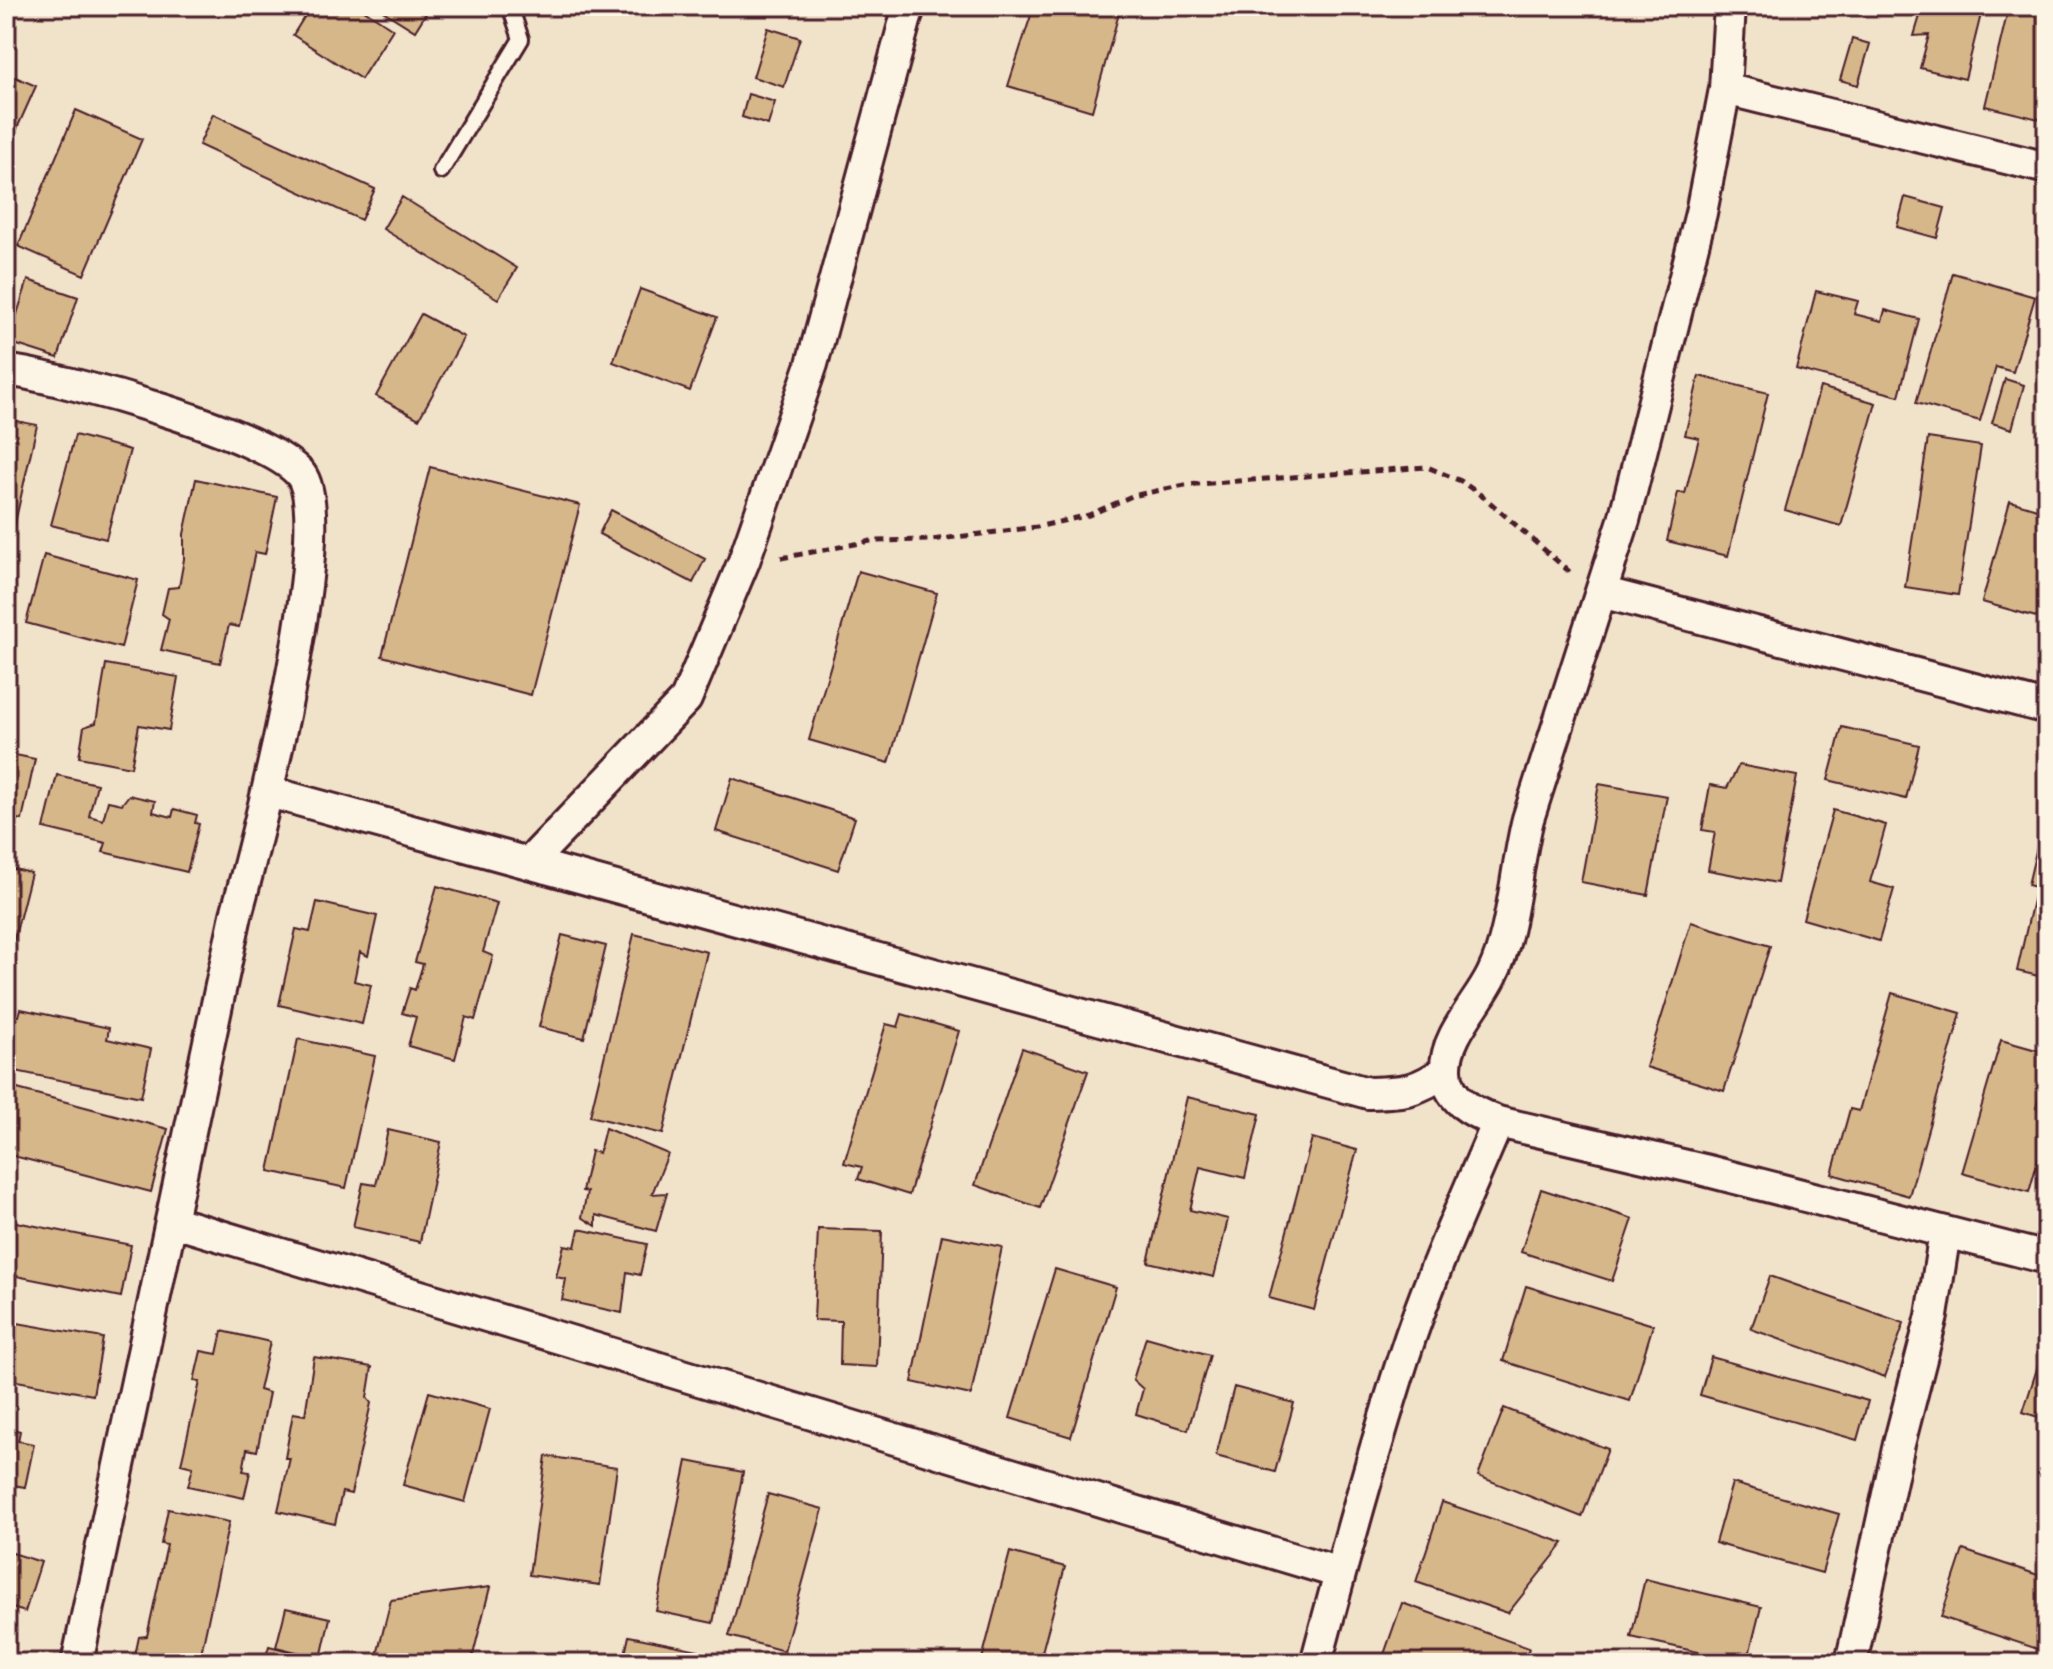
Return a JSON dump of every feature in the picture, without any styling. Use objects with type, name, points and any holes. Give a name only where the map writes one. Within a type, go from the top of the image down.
[{"type":"street","points":[[529,863],[686,699],[744,561],[812,364],[909,6]]},
{"type":"street","points":[[1730,6],[1725,89],[1701,213],[1624,520],[1528,819],[1516,868],[1508,931],[1494,973],[1452,1044],[1446,1070],[1454,1096],[1473,1113],[1498,1122],[2047,1258]]},
{"type":"street","points":[[1725,89],[2047,168]]},
{"type":"street","points":[[6,370],[129,401],[234,436],[281,456],[302,476],[309,494],[310,537],[301,616],[269,792],[236,915],[77,1663]]},
{"type":"street","points":[[1601,592],[2047,708]]},
{"type":"street","points":[[269,792],[1368,1093],[1412,1091],[1424,1087],[1446,1070]]},
{"type":"street","points":[[1316,1663],[1404,1358],[1438,1263],[1498,1122]]},
{"type":"street","points":[[171,1221],[1340,1573]]},
{"type":"street","points":[[1851,1663],[1899,1444],[1932,1316],[1945,1232]]},
{"type":"lane","points":[[441,171],[521,39],[510,6]]},
{"type":"path","points":[[744,561],[792,557],[871,541],[932,540],[1037,527],[1089,515],[1132,496],[1185,485],[1427,467],[1461,481],[1515,523],[1563,569],[1601,592]]},
{"type":"building","points":[[311,6],[358,6],[393,29],[361,79],[293,35]]},
{"type":"building","points":[[375,6],[428,6],[430,7],[415,31]]},
{"type":"building","points":[[1034,6],[1121,6],[1092,111],[1008,86]]},
{"type":"building","points":[[1923,6],[1983,6],[1965,79],[1920,68],[1929,35],[1914,36]]},
{"type":"building","points":[[2009,6],[2047,6],[2047,104],[2043,120],[1985,106]]},
{"type":"building","points":[[768,28],[800,38],[784,87],[753,77]]},
{"type":"building","points":[[1852,39],[1870,44],[1858,85],[1840,80]]},
{"type":"building","points":[[6,73],[36,86],[6,153]]},
{"type":"building","points":[[748,94],[775,102],[768,125],[742,117]]},
{"type":"building","points":[[76,110],[142,139],[84,275],[18,246]]},
{"type":"building","points":[[213,114],[375,189],[361,220],[199,145]]},
{"type":"building","points":[[402,197],[517,268],[498,299],[383,229]]},
{"type":"building","points":[[1905,197],[1945,208],[1937,238],[1897,227]]},
{"type":"building","points":[[1953,273],[2035,297],[2013,372],[1996,367],[1980,421],[1916,403]]},
{"type":"building","points":[[28,280],[78,297],[58,358],[8,342]]},
{"type":"building","points":[[640,289],[717,317],[690,391],[613,362]]},
{"type":"building","points":[[1816,291],[1858,301],[1854,314],[1882,321],[1885,310],[1919,319],[1899,396],[1796,369]]},
{"type":"building","points":[[421,314],[464,337],[419,419],[376,396]]},
{"type":"building","points":[[1699,376],[1768,393],[1728,556],[1667,541],[1678,492],[1685,494],[1699,438],[1685,435]]},
{"type":"building","points":[[2005,379],[2024,385],[2012,429],[1992,423]]},
{"type":"building","points":[[1820,387],[1876,403],[1841,526],[1785,510]]},
{"type":"building","points":[[6,419],[37,425],[6,563]]},
{"type":"building","points":[[75,435],[130,450],[106,539],[51,525]]},
{"type":"building","points":[[1928,438],[1981,446],[1958,595],[1905,587]]},
{"type":"building","points":[[430,467],[580,505],[531,695],[382,656]]},
{"type":"building","points":[[196,479],[277,497],[265,554],[255,552],[239,627],[229,625],[220,663],[161,650],[169,619],[162,614],[168,588],[179,587],[184,534]]},
{"type":"building","points":[[2010,501],[2047,512],[2047,620],[1982,602]]},
{"type":"building","points":[[611,510],[705,559],[693,583],[599,534]]},
{"type":"building","points":[[44,555],[138,580],[121,648],[26,623]]},
{"type":"building","points":[[858,571],[937,593],[889,763],[809,740]]},
{"type":"building","points":[[106,664],[178,677],[169,730],[139,725],[131,767],[79,757],[84,727],[96,723]]},
{"type":"building","points":[[1842,727],[1919,745],[1906,799],[1828,780]]},
{"type":"building","points":[[6,753],[35,759],[22,820],[6,817]]},
{"type":"building","points":[[1739,765],[1797,776],[1777,883],[1708,870],[1715,832],[1702,830],[1710,785],[1727,788]]},
{"type":"building","points":[[57,775],[97,784],[89,816],[103,820],[108,801],[122,804],[129,795],[155,801],[153,812],[172,817],[174,809],[197,815],[195,823],[199,824],[187,872],[103,852],[106,843],[44,828]]},
{"type":"building","points":[[732,778],[855,818],[838,870],[716,831]]},
{"type":"building","points":[[1599,784],[1667,796],[1648,895],[1581,882]]},
{"type":"building","points":[[1833,810],[1886,825],[1870,882],[1894,889],[1879,941],[1803,919]]},
{"type":"building","points":[[2047,827],[2047,978],[2017,971],[2036,887],[2028,885],[2037,847],[2043,846]]},
{"type":"building","points":[[6,867],[31,873],[12,948],[6,947]]},
{"type":"building","points":[[437,886],[497,903],[483,952],[493,956],[475,1020],[466,1017],[455,1059],[408,1046],[416,1017],[402,1013],[410,988],[415,990],[423,964],[415,962]]},
{"type":"building","points":[[317,902],[377,916],[368,956],[360,952],[354,981],[371,985],[362,1024],[279,1005],[296,929],[310,932]]},
{"type":"building","points":[[1691,922],[1770,946],[1724,1091],[1646,1067]]},
{"type":"building","points":[[634,934],[707,952],[663,1134],[590,1116]]},
{"type":"building","points":[[562,935],[606,946],[584,1038],[539,1027]]},
{"type":"building","points":[[1892,993],[1961,1013],[1909,1196],[1832,1174],[1850,1109],[1859,1111]]},
{"type":"building","points":[[21,1009],[109,1028],[107,1039],[151,1049],[141,1097],[6,1069],[9,1014],[19,1016]]},
{"type":"building","points":[[902,1014],[959,1031],[909,1195],[858,1179],[862,1167],[844,1163],[886,1024],[898,1027]]},
{"type":"building","points":[[298,1039],[375,1056],[346,1188],[269,1171]]},
{"type":"building","points":[[2001,1040],[2047,1053],[2047,1070],[2036,1108],[2047,1111],[2047,1128],[2029,1192],[1962,1173]]},
{"type":"building","points":[[1022,1048],[1088,1071],[1040,1208],[975,1185]]},
{"type":"building","points":[[6,1086],[168,1129],[151,1192],[6,1154]]},
{"type":"building","points":[[1187,1097],[1260,1114],[1245,1178],[1200,1167],[1190,1210],[1228,1219],[1214,1277],[1148,1262]]},
{"type":"building","points":[[605,1128],[668,1154],[652,1194],[667,1193],[656,1231],[596,1215],[596,1226],[582,1217],[587,1192],[582,1191],[591,1151],[599,1153]]},
{"type":"building","points":[[388,1130],[441,1142],[420,1242],[353,1227],[363,1183],[376,1185]]},
{"type":"building","points":[[1312,1138],[1357,1150],[1314,1310],[1269,1298]]},
{"type":"building","points":[[1541,1189],[1633,1219],[1612,1281],[1521,1252]]},
{"type":"building","points":[[6,1220],[131,1245],[121,1297],[6,1274]]},
{"type":"building","points":[[579,1229],[647,1244],[640,1275],[627,1272],[622,1313],[562,1300],[566,1279],[556,1277],[564,1245],[575,1247]]},
{"type":"building","points":[[818,1229],[882,1231],[877,1367],[840,1365],[841,1321],[814,1320]]},
{"type":"building","points":[[942,1235],[1002,1247],[971,1395],[912,1382]]},
{"type":"building","points":[[1055,1269],[1116,1287],[1071,1437],[1010,1418]]},
{"type":"building","points":[[1770,1276],[1904,1323],[1885,1377],[1751,1329]]},
{"type":"building","points":[[1526,1286],[1653,1325],[1630,1401],[1503,1361]]},
{"type":"building","points":[[6,1321],[103,1338],[93,1395],[6,1379]]},
{"type":"building","points":[[222,1331],[270,1342],[259,1390],[269,1393],[257,1451],[247,1449],[243,1471],[250,1472],[244,1498],[188,1486],[193,1467],[181,1464],[200,1382],[194,1381],[201,1351],[217,1354]]},
{"type":"building","points":[[1146,1337],[1210,1355],[1188,1430],[1136,1414],[1143,1389],[1133,1380]]},
{"type":"building","points":[[2047,1338],[2047,1420],[2023,1412]]},
{"type":"building","points":[[314,1357],[372,1367],[367,1398],[371,1403],[351,1494],[342,1492],[335,1524],[278,1511],[290,1458],[285,1458],[293,1413],[305,1415]]},
{"type":"building","points":[[1711,1357],[1868,1401],[1857,1440],[1700,1395]]},
{"type":"building","points":[[1234,1387],[1294,1403],[1275,1472],[1216,1456]]},
{"type":"building","points":[[429,1392],[490,1409],[465,1502],[403,1485]]},
{"type":"building","points":[[1504,1408],[1608,1449],[1582,1517],[1478,1476]]},
{"type":"building","points":[[6,1427],[20,1431],[18,1441],[34,1444],[25,1487],[13,1485],[6,1519]]},
{"type":"building","points":[[546,1456],[617,1467],[600,1585],[529,1575]]},
{"type":"building","points":[[687,1461],[743,1472],[713,1623],[656,1611]]},
{"type":"building","points":[[1732,1483],[1839,1514],[1822,1573],[1715,1543]]},
{"type":"building","points":[[768,1494],[823,1509],[784,1651],[729,1636]]},
{"type":"building","points":[[1442,1502],[1564,1543],[1508,1613],[1416,1582]]},
{"type":"building","points":[[168,1509],[229,1522],[199,1663],[134,1660],[139,1637],[147,1636],[167,1545],[161,1544]]},
{"type":"building","points":[[1963,1550],[2047,1578],[2047,1652],[1941,1617]]},
{"type":"building","points":[[6,1551],[41,1562],[25,1612],[6,1606]]},
{"type":"building","points":[[1010,1552],[1065,1567],[1039,1663],[981,1663]]},
{"type":"building","points":[[1645,1579],[1761,1607],[1747,1663],[1631,1637]]},
{"type":"building","points":[[490,1587],[471,1663],[375,1663],[391,1600]]},
{"type":"building","points":[[1402,1603],[1529,1648],[1524,1663],[1381,1663]]},
{"type":"building","points":[[286,1608],[330,1618],[321,1658],[276,1647]]},
{"type":"building","points":[[629,1636],[698,1650],[695,1663],[623,1663]]},
{"type":"building","points":[[269,1646],[321,1659],[320,1663],[264,1663]]}]
